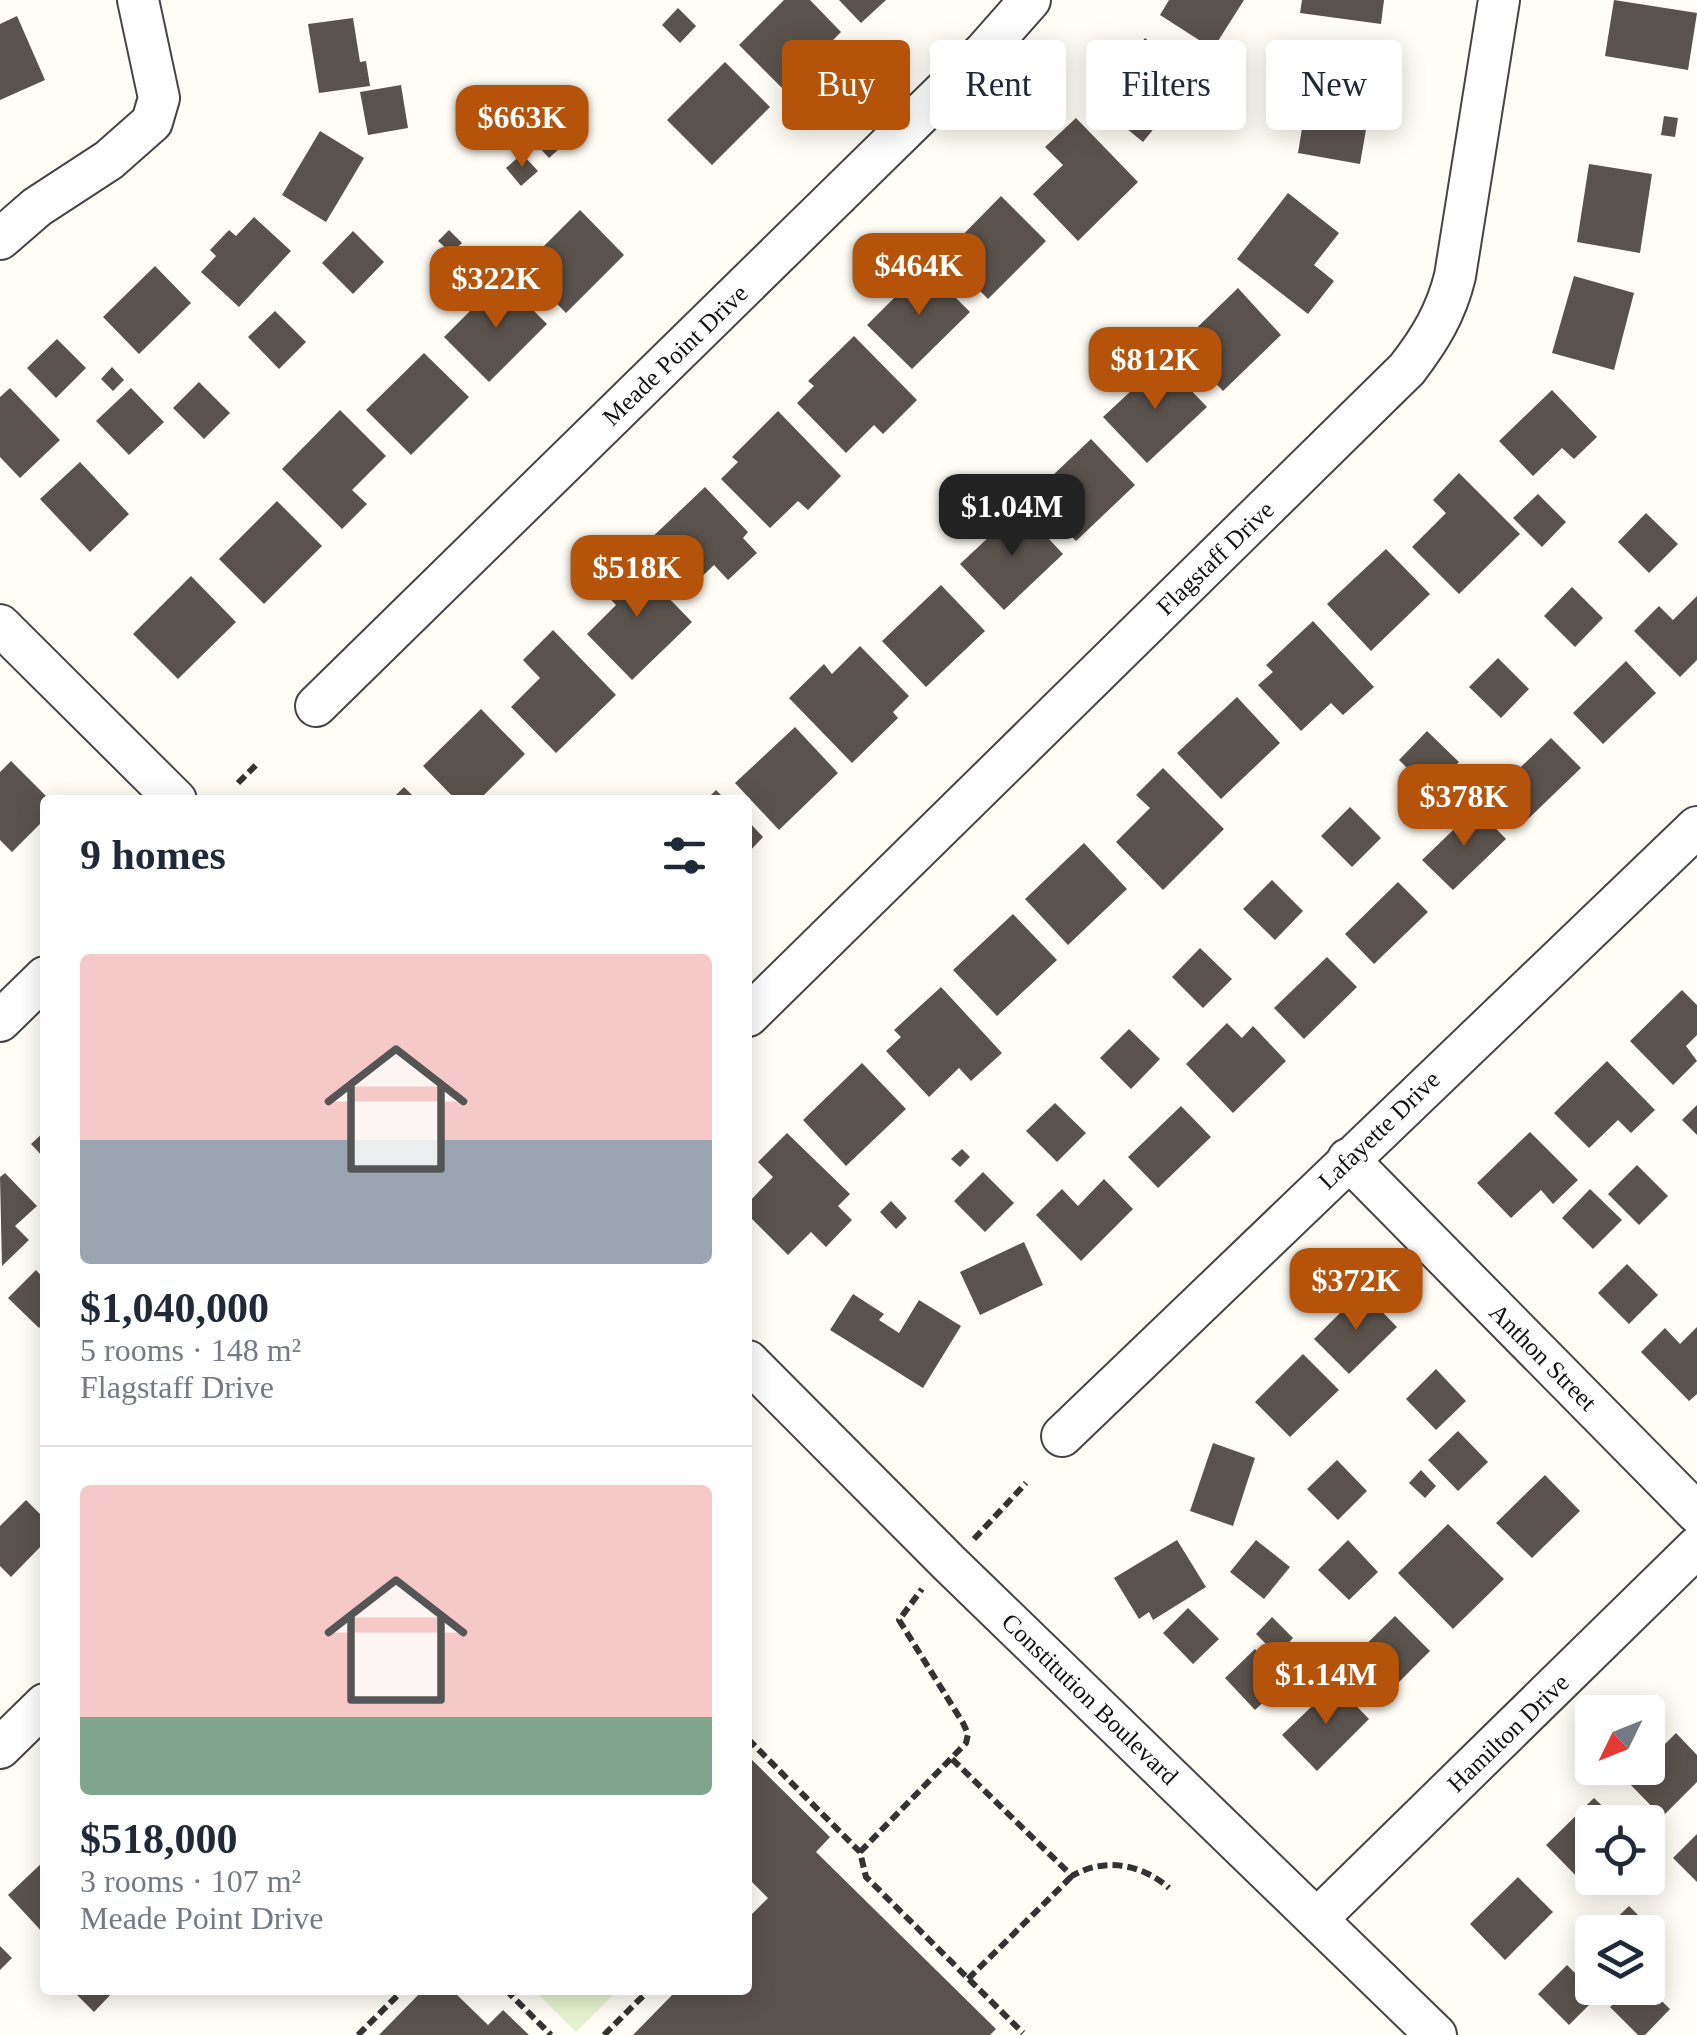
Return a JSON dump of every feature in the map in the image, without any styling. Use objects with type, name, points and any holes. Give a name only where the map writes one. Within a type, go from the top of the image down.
[{"type":"street","points":[[0,239],[36,207],[109,160],[152,122],[159,98],[138,0]]},
{"type":"street","name":"Meade Point Drive","points":[[316,706],[984,52],[1030,0]]},
{"type":"street","name":"Flagstaff Drive","points":[[752,1012],[1407,369],[1436,332],[1455,276],[1499,0]]},
{"type":"street","points":[[0,625],[171,795]]},
{"type":"street","name":"Lafayette Drive","points":[[1062,1436],[1697,827]]},
{"type":"street","points":[[0,1021],[40,982]]},
{"type":"street","name":"Anthon Street","points":[[1348,1159],[1697,1512]]},
{"type":"street","name":"Constitution Boulevard","points":[[752,1365],[1436,2035]]},
{"type":"street","name":"Hamilton Drive","points":[[1318,1918],[1697,1547]]},
{"type":"street","points":[[0,1748],[40,1709]]},
{"type":"path","points":[[238,782],[258,764]]},
{"type":"path","points":[[970,1544],[1026,1483]]},
{"type":"path","points":[[860,1852],[966,1743],[968,1734],[898,1620],[912,1598],[933,1578]]},
{"type":"path","points":[[752,1744],[860,1852],[866,1877],[1023,2034]]},
{"type":"path","points":[[952,1759],[1072,1876]]},
{"type":"path","points":[[968,1978],[1072,1876],[1085,1868],[1126,1866],[1154,1875],[1169,1888]]},
{"type":"path","points":[[358,2035],[397,1995]]},
{"type":"path","points":[[511,1995],[551,2035]]},
{"type":"path","points":[[604,2035],[643,1995]]},
{"type":"green space","points":[[539,1995],[613,1995],[576,2032]]},
{"type":"building","points":[[784,0],[810,0],[841,32],[833,40],[782,40],[782,88],[739,45]]},
{"type":"building","points":[[839,0],[886,0],[861,23]]},
{"type":"building","points":[[1169,0],[1244,0],[1219,40],[1199,40],[1160,15]]},
{"type":"building","points":[[1302,0],[1384,0],[1381,24],[1300,13]]},
{"type":"building","points":[[1614,0],[1697,13],[1688,70],[1605,56]]},
{"type":"building","points":[[678,8],[696,26],[680,43],[662,25]]},
{"type":"building","points":[[17,16],[45,80],[0,100],[0,24]]},
{"type":"building","points":[[353,18],[360,62],[366,61],[370,86],[319,93],[308,24]]},
{"type":"building","points":[[725,62],[770,107],[712,165],[667,120]]},
{"type":"building","points":[[401,85],[408,128],[368,135],[360,92]]},
{"type":"building","points":[[1664,116],[1678,118],[1675,137],[1661,135]]},
{"type":"building","points":[[1076,118],[1138,182],[1078,241],[1033,194],[1063,165],[1045,147]]},
{"type":"building","points":[[1128,130],[1153,130],[1143,142]]},
{"type":"building","points":[[1302,130],[1366,130],[1360,164],[1298,153]]},
{"type":"building","points":[[320,131],[364,158],[326,222],[282,195]]},
{"type":"building","points":[[548,135],[560,148],[549,158],[537,145]]},
{"type":"building","points":[[522,154],[538,171],[521,186],[506,168]]},
{"type":"building","points":[[1589,164],[1652,174],[1640,253],[1577,242]]},
{"type":"building","points":[[1288,193],[1339,233],[1314,265],[1334,281],[1308,314],[1237,259]]},
{"type":"building","points":[[1001,196],[1046,241],[988,299],[944,254]]},
{"type":"building","points":[[580,210],[624,255],[566,313],[522,268]]},
{"type":"building","points":[[254,217],[291,251],[239,307],[201,272],[216,256],[210,250],[229,230],[236,236]]},
{"type":"building","points":[[449,230],[462,243],[451,253],[438,241]]},
{"type":"building","points":[[353,231],[384,262],[353,294],[322,263]]},
{"type":"building","points":[[155,266],[191,303],[139,354],[103,317]]},
{"type":"building","points":[[925,267],[970,312],[912,369],[867,325]]},
{"type":"building","points":[[1574,276],[1634,293],[1614,370],[1552,353]]},
{"type":"building","points":[[502,279],[547,324],[489,382],[444,337]]},
{"type":"building","points":[[1238,288],[1281,335],[1223,391],[1179,345]]},
{"type":"building","points":[[275,311],[306,342],[279,369],[248,337]]},
{"type":"building","points":[[854,336],[917,400],[883,434],[874,425],[846,453],[797,403],[814,386],[808,381]]},
{"type":"building","points":[[57,339],[86,368],[56,398],[27,368]]},
{"type":"building","points":[[424,353],[469,397],[411,455],[366,410]]},
{"type":"building","points":[[1163,361],[1207,407],[1147,463],[1103,417]]},
{"type":"building","points":[[112,367],[124,380],[113,391],[101,379]]},
{"type":"building","points":[[199,382],[230,413],[204,439],[173,408]]},
{"type":"building","points":[[10,388],[60,440],[20,478],[0,457],[0,397]]},
{"type":"building","points":[[131,388],[164,422],[129,455],[96,421]]},
{"type":"building","points":[[1552,390],[1597,437],[1574,459],[1562,448],[1533,476],[1499,441]]},
{"type":"building","points":[[340,410],[386,456],[352,490],[367,504],[342,529],[282,469]]},
{"type":"building","points":[[778,411],[841,476],[808,510],[798,501],[770,528],[721,479],[738,462],[732,457]]},
{"type":"building","points":[[1091,439],[1135,485],[1076,541],[1032,495]]},
{"type":"building","points":[[80,462],[129,514],[90,552],[40,499]]},
{"type":"building","points":[[1459,473],[1520,534],[1459,594],[1412,547],[1446,513],[1433,500]]},
{"type":"building","points":[[705,487],[748,532],[743,538],[757,553],[728,580],[714,565],[689,589],[646,543]]},
{"type":"building","points":[[1538,494],[1566,522],[1542,547],[1513,518]]},
{"type":"building","points":[[277,501],[322,546],[264,604],[219,559]]},
{"type":"building","points":[[1020,508],[1063,554],[1004,610],[960,564]]},
{"type":"building","points":[[1646,513],[1678,544],[1649,573],[1618,542]]},
{"type":"building","points":[[1386,549],[1430,594],[1371,651],[1327,604]]},
{"type":"building","points":[[629,557],[692,622],[632,680],[587,634],[616,605],[599,587]]},
{"type":"building","points":[[191,576],[236,622],[178,679],[133,634]]},
{"type":"building","points":[[941,585],[985,631],[926,687],[882,641]]},
{"type":"building","points":[[1572,587],[1603,618],[1575,647],[1544,616]]},
{"type":"building","points":[[1697,596],[1697,660],[1680,677],[1634,631],[1659,606],[1673,620]]},
{"type":"building","points":[[1313,621],[1374,687],[1343,715],[1331,703],[1301,731],[1258,685],[1273,672],[1266,665]]},
{"type":"building","points":[[553,630],[616,695],[556,753],[511,707],[540,678],[523,660]]},
{"type":"building","points":[[860,646],[909,696],[893,712],[898,718],[852,763],[789,698],[824,664],[832,674]]},
{"type":"building","points":[[1498,658],[1529,689],[1501,718],[1469,687]]},
{"type":"building","points":[[1626,661],[1656,693],[1603,744],[1573,713]]},
{"type":"building","points":[[1237,697],[1280,743],[1221,799],[1177,753]]},
{"type":"building","points":[[481,709],[525,754],[484,795],[451,795],[423,766]]},
{"type":"building","points":[[795,727],[838,773],[779,830],[752,801],[752,795],[746,795],[735,783]]},
{"type":"building","points":[[1427,731],[1459,762],[1430,791],[1399,760]]},
{"type":"building","points":[[1551,738],[1581,768],[1527,820],[1498,789]]},
{"type":"building","points":[[11,761],[45,795],[40,795],[40,824],[12,852],[0,840],[0,772]]},
{"type":"building","points":[[1163,768],[1224,829],[1163,890],[1116,842],[1150,808],[1136,795]]},
{"type":"building","points":[[404,787],[412,795],[396,795]]},
{"type":"building","points":[[1350,807],[1381,838],[1352,867],[1321,836]]},
{"type":"building","points":[[1476,808],[1506,839],[1453,890],[1422,860]]},
{"type":"building","points":[[752,825],[763,837],[752,849]]},
{"type":"building","points":[[1084,843],[1127,889],[1068,945],[1025,899]]},
{"type":"building","points":[[1272,880],[1303,911],[1275,940],[1243,909]]},
{"type":"building","points":[[1398,882],[1428,912],[1374,964],[1345,934]]},
{"type":"building","points":[[1013,914],[1057,960],[997,1016],[953,970]]},
{"type":"building","points":[[1200,948],[1232,979],[1203,1008],[1172,977]]},
{"type":"building","points":[[1327,957],[1357,987],[1304,1039],[1274,1008]]},
{"type":"building","points":[[941,987],[1002,1053],[971,1081],[959,1068],[929,1097],[886,1051],[901,1037],[894,1030]]},
{"type":"building","points":[[1682,990],[1697,1005],[1697,1035],[1686,1046],[1697,1061],[1673,1085],[1630,1041]]},
{"type":"building","points":[[1227,1023],[1242,1038],[1253,1026],[1286,1061],[1233,1113],[1186,1064]]},
{"type":"building","points":[[1129,1029],[1160,1059],[1131,1089],[1100,1058]]},
{"type":"building","points":[[1607,1061],[1655,1110],[1631,1133],[1618,1120],[1589,1148],[1554,1113]]},
{"type":"building","points":[[862,1063],[906,1109],[846,1166],[803,1120]]},
{"type":"building","points":[[1055,1103],[1086,1133],[1057,1162],[1026,1131]]},
{"type":"building","points":[[1697,1105],[1697,1135],[1682,1120]]},
{"type":"building","points":[[1181,1106],[1211,1137],[1158,1188],[1128,1157]]},
{"type":"building","points":[[1530,1132],[1578,1180],[1553,1204],[1541,1190],[1511,1218],[1477,1183]]},
{"type":"building","points":[[787,1133],[850,1194],[838,1206],[852,1220],[826,1247],[811,1232],[788,1255],[752,1219],[752,1199],[773,1177],[758,1162]]},
{"type":"building","points":[[40,1136],[40,1154],[31,1144]]},
{"type":"building","points":[[962,1149],[970,1157],[960,1167],[951,1159]]},
{"type":"building","points":[[1637,1165],[1668,1196],[1639,1225],[1608,1194]]},
{"type":"building","points":[[983,1172],[1014,1203],[985,1232],[954,1201]]},
{"type":"building","points":[[5,1173],[37,1206],[15,1226],[29,1240],[2,1266],[0,1177]]},
{"type":"building","points":[[1104,1179],[1133,1209],[1081,1261],[1036,1215],[1062,1189],[1078,1206]]},
{"type":"building","points":[[1590,1189],[1622,1220],[1593,1249],[1562,1218]]},
{"type":"building","points":[[891,1201],[907,1218],[896,1229],[880,1212]]},
{"type":"building","points":[[1024,1242],[1043,1285],[980,1315],[960,1272]]},
{"type":"building","points":[[1627,1264],[1658,1295],[1629,1324],[1598,1293]]},
{"type":"building","points":[[36,1270],[40,1274],[40,1327],[39,1328],[8,1298]]},
{"type":"building","points":[[1362,1291],[1397,1327],[1349,1374],[1314,1339]]},
{"type":"building","points":[[853,1294],[884,1314],[879,1320],[899,1333],[919,1300],[961,1326],[923,1388],[830,1330]]},
{"type":"building","points":[[1697,1327],[1697,1394],[1689,1401],[1641,1352],[1665,1328],[1680,1344]]},
{"type":"building","points":[[1303,1354],[1339,1390],[1290,1437],[1255,1402]]},
{"type":"building","points":[[1436,1369],[1466,1401],[1436,1430],[1406,1399]]},
{"type":"building","points":[[1458,1431],[1488,1462],[1458,1491],[1428,1460]]},
{"type":"building","points":[[1213,1443],[1255,1458],[1233,1526],[1190,1511]]},
{"type":"building","points":[[1337,1460],[1367,1491],[1338,1520],[1307,1489]]},
{"type":"building","points":[[1421,1470],[1436,1486],[1425,1498],[1409,1483]]},
{"type":"building","points":[[1545,1475],[1580,1511],[1532,1558],[1496,1523]]},
{"type":"building","points":[[26,1500],[40,1514],[40,1547],[11,1577],[0,1566],[0,1526]]},
{"type":"building","points":[[1448,1524],[1504,1579],[1453,1629],[1398,1573]]},
{"type":"building","points":[[1177,1540],[1206,1587],[1153,1620],[1149,1612],[1139,1619],[1114,1578]]},
{"type":"building","points":[[1256,1540],[1290,1567],[1264,1599],[1230,1572]]},
{"type":"building","points":[[1348,1540],[1378,1572],[1349,1600],[1318,1570]]},
{"type":"building","points":[[1188,1608],[1219,1639],[1193,1664],[1163,1633]]},
{"type":"building","points":[[1395,1616],[1430,1651],[1382,1699],[1347,1663]]},
{"type":"building","points":[[1272,1617],[1293,1638],[1277,1655],[1256,1634]]},
{"type":"building","points":[[1255,1649],[1286,1681],[1255,1710],[1225,1678]]},
{"type":"building","points":[[1335,1684],[1369,1719],[1317,1771],[1282,1735]]},
{"type":"building","points":[[1676,1733],[1697,1755],[1697,1782],[1665,1814],[1665,1805],[1650,1805],[1631,1785],[1665,1785],[1665,1744]]},
{"type":"building","points":[[752,1760],[830,1837],[816,1852],[996,2029],[990,2035],[633,2035],[672,1995],[752,1995],[752,1914],[768,1898],[752,1882]]},
{"type":"building","points":[[1575,1817],[1575,1875],[1546,1845]]},
{"type":"building","points":[[1697,1834],[1697,1882],[1673,1858]]},
{"type":"building","points":[[40,1865],[40,1930],[8,1895]]},
{"type":"building","points":[[1518,1877],[1553,1912],[1505,1960],[1470,1924]]},
{"type":"building","points":[[1629,1906],[1638,1915],[1620,1915]]},
{"type":"building","points":[[0,1946],[12,1958],[0,1970]]},
{"type":"building","points":[[1567,1965],[1575,1973],[1575,2005],[1589,2005],[1569,2025],[1538,1994]]},
{"type":"building","points":[[77,1995],[110,1995],[94,2012]]},
{"type":"building","points":[[418,1995],[457,1995],[488,2025],[503,2010],[529,2035],[379,2035]]},
{"type":"building","points":[[1665,2004],[1670,2009],[1645,2035],[1638,2035],[1610,2007]]}]
